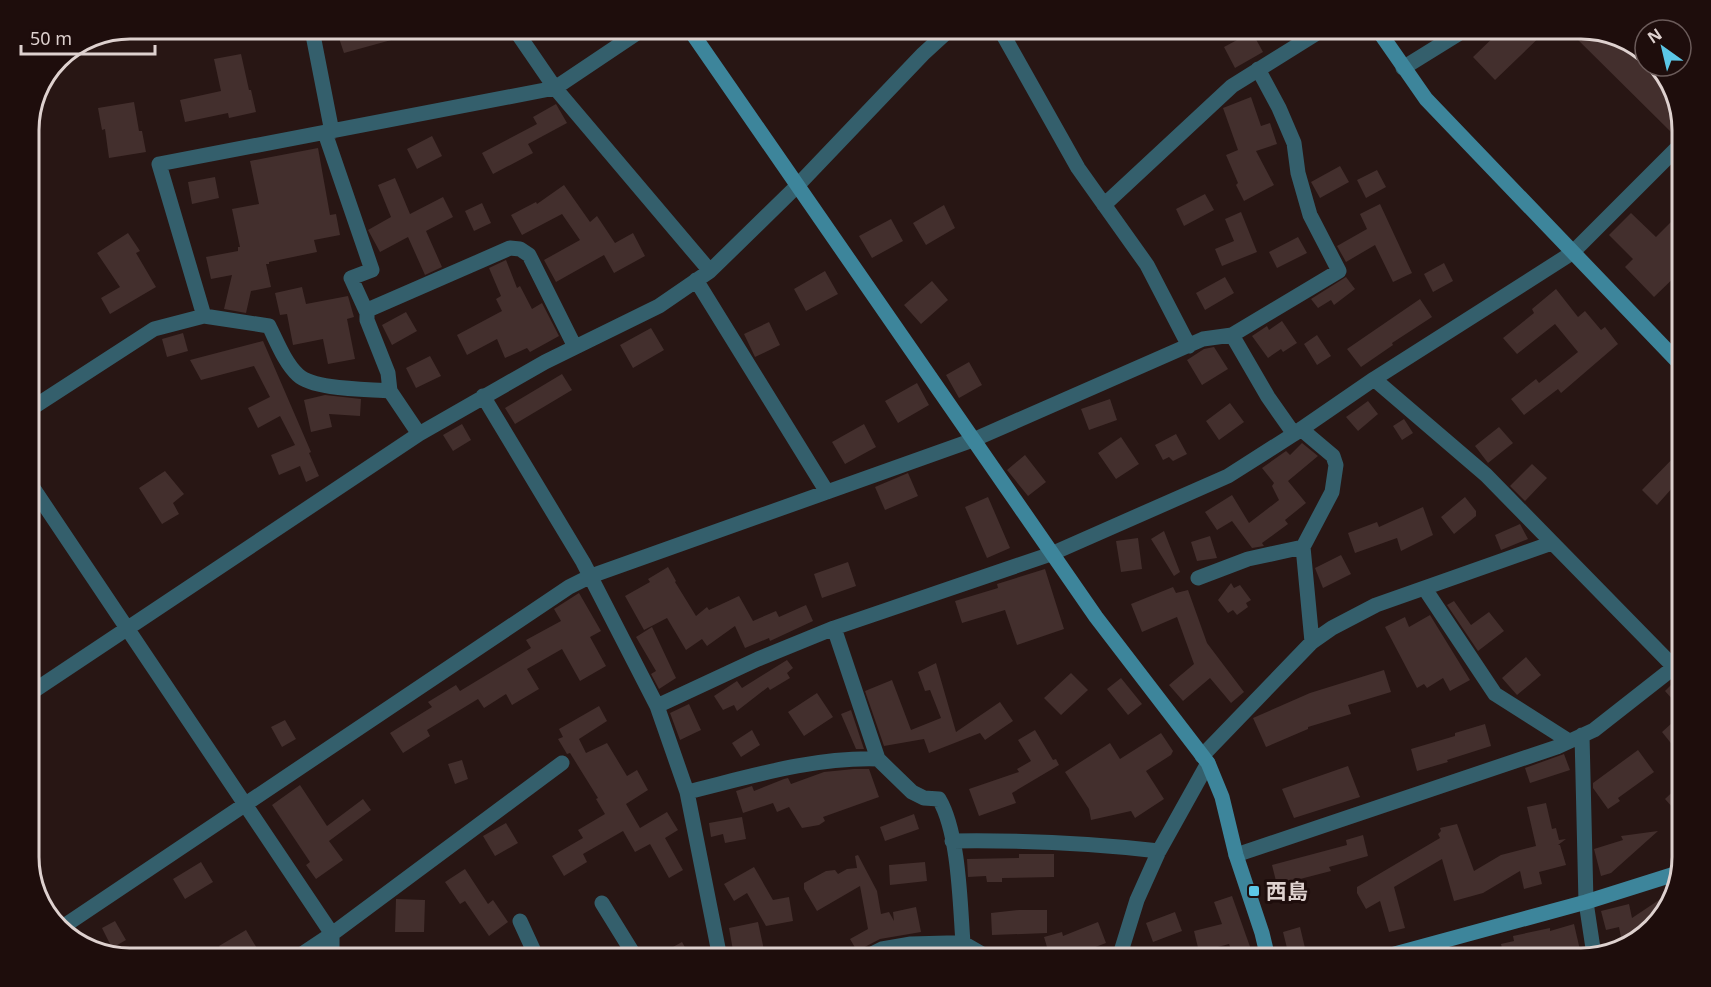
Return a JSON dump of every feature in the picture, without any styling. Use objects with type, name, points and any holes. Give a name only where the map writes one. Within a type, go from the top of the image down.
[{"type":"street","points":[[314,39],[328,133],[372,270],[351,278],[367,313],[367,320],[388,373],[390,391],[419,434]]},
{"type":"street","points":[[521,39],[555,88],[710,271]]},
{"type":"street","points":[[204,316],[159,164],[555,88],[628,39]]},
{"type":"street","points":[[696,39],[1051,554],[1096,617],[1205,759],[1222,797],[1236,855],[1266,948]]},
{"type":"street","points":[[39,687],[419,434],[483,396],[659,306],[710,271],[797,186],[939,39]]},
{"type":"street","points":[[1005,39],[1078,168],[1147,265],[1189,346]]},
{"type":"street","points":[[1104,205],[1232,86],[1307,39]]},
{"type":"street","points":[[1384,39],[1426,99],[1672,356]]},
{"type":"street","points":[[1403,68],[1450,39]]},
{"type":"street","points":[[68,923],[569,587],[591,576],[973,440],[1203,339],[1232,334],[1339,271],[1310,215],[1298,173],[1294,143],[1279,108],[1258,69]]},
{"type":"street","points":[[657,706],[758,659],[834,628],[1051,554],[1228,476],[1374,379],[1572,253],[1672,153]]},
{"type":"street","points":[[367,313],[370,309],[510,248],[520,249],[529,255],[575,347]]},
{"type":"street","points":[[696,280],[827,492]]},
{"type":"street","points":[[39,404],[154,329],[204,316],[269,326],[298,376],[321,386],[390,391]]},
{"type":"street","points":[[1232,334],[1268,397],[1297,432],[1333,456],[1336,465],[1332,492],[1303,548],[1312,642]]},
{"type":"street","points":[[1374,379],[1486,475],[1552,543],[1672,658]]},
{"type":"street","points":[[483,396],[591,576],[657,706],[687,792],[718,948]]},
{"type":"street","points":[[39,497],[332,934],[332,948]]},
{"type":"street","points":[[1122,948],[1137,900],[1205,759],[1312,642],[1332,628],[1376,605],[1552,543]]},
{"type":"street","points":[[1198,578],[1248,559],[1303,548]]},
{"type":"street","points":[[1425,589],[1495,694],[1576,738]]},
{"type":"street","points":[[834,628],[878,759],[912,792],[924,798],[939,799],[947,812],[959,882],[963,944]]},
{"type":"street","points":[[1236,855],[1576,738],[1594,729],[1672,670]]},
{"type":"street","points":[[1576,738],[1586,902],[1593,947]]},
{"type":"street","points":[[687,792],[773,771],[850,758],[878,759]]},
{"type":"street","points":[[311,948],[562,763]]},
{"type":"street","points":[[952,842],[1012,840],[1088,843],[1159,851]]},
{"type":"street","points":[[1426,948],[1670,876]]},
{"type":"street","points":[[602,903],[630,948]]},
{"type":"street","points":[[520,921],[532,948]]},
{"type":"street","points":[[888,948],[911,944],[963,944],[970,948]]},
{"type":"building","points":[[339,39],[395,39],[344,53]]},
{"type":"building","points":[[1239,39],[1256,39],[1263,52],[1235,68],[1224,47]]},
{"type":"building","points":[[1492,39],[1538,39],[1495,80],[1473,57]]},
{"type":"building","points":[[1577,39],[1605,42],[1633,56],[1633,78],[1655,78],[1669,106],[1672,133]]},
{"type":"building","points":[[241,54],[256,112],[229,118],[228,113],[185,122],[180,100],[221,91],[214,59]]},
{"type":"building","points":[[1251,97],[1261,126],[1270,123],[1277,144],[1256,151],[1274,185],[1244,201],[1226,155],[1238,150],[1223,108]]},
{"type":"building","points":[[134,102],[139,131],[142,131],[146,152],[109,158],[105,129],[102,130],[98,108]]},
{"type":"building","points":[[556,104],[567,123],[528,144],[533,153],[493,174],[482,153],[537,124],[533,117]]},
{"type":"building","points":[[432,136],[442,156],[417,169],[407,149]]},
{"type":"building","points":[[318,148],[330,215],[336,214],[340,235],[314,240],[317,252],[269,262],[266,264],[271,287],[251,291],[246,313],[224,309],[232,275],[211,279],[206,257],[238,251],[240,247],[232,209],[259,204],[250,161]]},
{"type":"building","points":[[1340,166],[1349,182],[1320,198],[1311,182]]},
{"type":"building","points":[[1377,170],[1386,187],[1366,198],[1357,180]]},
{"type":"building","points":[[215,177],[219,198],[192,204],[188,182]]},
{"type":"building","points":[[395,178],[410,214],[443,197],[453,217],[426,231],[442,267],[425,275],[408,237],[380,252],[368,230],[391,217],[378,185]]},
{"type":"building","points":[[564,185],[590,222],[597,216],[615,243],[633,233],[645,256],[614,273],[604,255],[556,282],[544,260],[580,240],[562,214],[522,235],[511,215],[536,202],[537,204]]},
{"type":"building","points":[[1205,194],[1214,210],[1184,226],[1176,209]]},
{"type":"building","points":[[482,203],[491,223],[474,231],[465,211]]},
{"type":"building","points":[[1380,204],[1412,273],[1393,282],[1375,245],[1346,262],[1337,246],[1367,229],[1360,214]]},
{"type":"building","points":[[944,205],[955,228],[926,245],[913,223]]},
{"type":"building","points":[[1241,212],[1257,252],[1222,266],[1215,249],[1234,241],[1225,219]]},
{"type":"building","points":[[1631,213],[1656,237],[1672,221],[1672,280],[1654,297],[1625,267],[1633,259],[1609,235]]},
{"type":"building","points":[[891,219],[903,241],[872,258],[859,236]]},
{"type":"building","points":[[128,233],[140,251],[136,253],[156,287],[110,314],[101,298],[120,287],[97,253]]},
{"type":"building","points":[[1298,237],[1307,253],[1277,268],[1269,252]]},
{"type":"building","points":[[506,260],[517,288],[520,286],[532,309],[542,303],[559,336],[530,352],[527,348],[505,358],[497,339],[467,355],[457,335],[502,311],[496,299],[501,296],[489,268]]},
{"type":"building","points":[[1444,263],[1453,281],[1433,292],[1424,274]]},
{"type":"building","points":[[825,271],[838,294],[806,311],[794,289]]},
{"type":"building","points":[[1225,277],[1234,293],[1205,310],[1196,293]]},
{"type":"building","points":[[1346,277],[1355,289],[1334,305],[1331,300],[1318,308],[1311,299]]},
{"type":"building","points":[[932,281],[948,300],[921,324],[904,305]]},
{"type":"building","points":[[302,287],[306,304],[348,296],[354,317],[347,319],[355,359],[328,364],[323,339],[293,345],[287,314],[280,315],[275,293]]},
{"type":"building","points":[[1556,289],[1578,317],[1585,311],[1601,330],[1605,327],[1618,344],[1561,393],[1558,389],[1524,415],[1511,399],[1536,379],[1539,383],[1578,352],[1555,324],[1517,354],[1503,338],[1534,313],[1532,309]]},
{"type":"building","points":[[1420,299],[1432,317],[1361,367],[1347,349]]},
{"type":"building","points":[[406,312],[417,331],[392,345],[382,325]]},
{"type":"building","points":[[1282,321],[1297,343],[1283,352],[1281,349],[1268,358],[1252,336],[1267,326],[1269,330]]},
{"type":"building","points":[[769,322],[780,345],[755,357],[744,334]]},
{"type":"building","points":[[651,328],[664,350],[633,368],[620,345]]},
{"type":"building","points":[[183,333],[188,351],[167,357],[162,339]]},
{"type":"building","points":[[1317,335],[1331,356],[1317,365],[1304,344]]},
{"type":"building","points":[[263,341],[311,452],[309,453],[319,476],[306,482],[300,466],[279,475],[271,455],[295,445],[280,416],[258,428],[248,408],[270,397],[254,366],[201,380],[190,360]]},
{"type":"building","points":[[1214,347],[1228,369],[1202,385],[1187,360],[1204,349]]},
{"type":"building","points":[[430,356],[441,376],[416,388],[406,368]]},
{"type":"building","points":[[969,362],[982,385],[959,398],[946,375]]},
{"type":"building","points":[[562,374],[572,390],[515,424],[505,408]]},
{"type":"building","points":[[917,383],[929,405],[898,423],[885,401]]},
{"type":"building","points":[[325,395],[361,399],[360,416],[329,414],[332,427],[311,432],[304,400]]},
{"type":"building","points":[[1110,399],[1117,420],[1089,430],[1081,409]]},
{"type":"building","points":[[1368,401],[1378,414],[1358,431],[1346,417]]},
{"type":"building","points":[[1230,403],[1244,422],[1219,440],[1206,421]]},
{"type":"building","points":[[1404,419],[1413,433],[1402,440],[1393,426]]},
{"type":"building","points":[[462,424],[471,440],[453,451],[443,435]]},
{"type":"building","points":[[864,424],[876,447],[845,464],[832,442]]},
{"type":"building","points":[[1499,427],[1513,443],[1488,463],[1475,446]]},
{"type":"building","points":[[1176,434],[1187,454],[1173,461],[1169,457],[1163,460],[1155,445]]},
{"type":"building","points":[[1121,437],[1139,464],[1116,479],[1098,453]]},
{"type":"building","points":[[1302,443],[1318,456],[1288,481],[1306,503],[1285,520],[1288,524],[1262,543],[1264,546],[1252,548],[1232,521],[1217,530],[1205,512],[1232,495],[1249,523],[1279,500],[1272,486],[1274,483],[1262,468],[1286,451],[1290,455]]},
{"type":"building","points":[[1025,455],[1046,482],[1028,496],[1007,470]]},
{"type":"building","points":[[1672,459],[1672,488],[1657,505],[1642,490]]},
{"type":"building","points":[[1532,464],[1547,478],[1525,501],[1510,486]]},
{"type":"building","points":[[165,471],[184,494],[173,503],[179,514],[162,524],[139,488]]},
{"type":"building","points":[[908,473],[918,496],[885,510],[875,487]]},
{"type":"building","points":[[988,497],[1010,548],[987,558],[965,507]]},
{"type":"building","points":[[1465,497],[1476,511],[1476,516],[1454,534],[1441,517]]},
{"type":"building","points":[[1423,507],[1433,535],[1401,551],[1397,538],[1355,553],[1348,533],[1377,522],[1379,527]]},
{"type":"building","points":[[1520,524],[1528,539],[1501,550],[1495,535]]},
{"type":"building","points":[[1164,531],[1180,572],[1174,576],[1151,539]]},
{"type":"building","points":[[1210,536],[1217,558],[1197,561],[1191,542]]},
{"type":"building","points":[[1138,538],[1142,569],[1121,572],[1116,541]]},
{"type":"building","points":[[1341,555],[1351,574],[1323,588],[1315,568]]},
{"type":"building","points":[[848,562],[856,586],[822,598],[814,574]]},
{"type":"building","points":[[668,567],[696,616],[707,607],[709,610],[739,596],[753,621],[776,611],[779,617],[806,605],[813,621],[770,641],[769,638],[745,648],[735,626],[707,646],[702,639],[686,650],[667,618],[644,630],[625,596],[650,582],[648,579]]},
{"type":"building","points":[[1045,569],[1064,629],[1017,645],[1005,610],[962,623],[955,601],[998,588],[997,584]]},
{"type":"building","points":[[1231,583],[1234,588],[1240,585],[1251,600],[1246,603],[1248,607],[1237,615],[1233,610],[1228,613],[1218,600]]},
{"type":"building","points":[[1173,587],[1176,593],[1188,590],[1207,643],[1244,692],[1231,703],[1210,678],[1183,701],[1169,685],[1194,664],[1177,617],[1142,632],[1131,604]]},
{"type":"building","points":[[579,593],[601,631],[590,637],[606,666],[580,681],[562,649],[527,669],[539,689],[512,705],[506,694],[484,708],[478,699],[427,730],[430,736],[403,753],[390,733],[432,707],[428,702],[456,685],[460,691],[531,648],[526,640],[561,621],[554,609]]},
{"type":"building","points":[[1454,601],[1471,625],[1489,612],[1504,631],[1478,651],[1447,605]]},
{"type":"building","points":[[1430,615],[1470,680],[1450,691],[1443,678],[1427,688],[1424,684],[1417,688],[1385,627],[1405,617],[1409,627]]},
{"type":"building","points":[[652,627],[676,678],[659,689],[651,674],[656,671],[636,637]]},
{"type":"building","points":[[1526,657],[1541,675],[1517,695],[1502,678]]},
{"type":"building","points":[[787,660],[793,668],[787,673],[790,678],[770,690],[768,687],[737,711],[734,705],[723,710],[714,696],[737,681],[742,688]]},
{"type":"building","points":[[936,663],[956,732],[1000,702],[1013,721],[985,740],[980,733],[929,753],[924,739],[884,746],[865,691],[892,680],[911,730],[941,718],[930,690],[925,691],[918,672]]},
{"type":"building","points":[[1384,670],[1391,692],[1348,705],[1351,714],[1308,727],[1308,729],[1266,747],[1253,718],[1310,693]]},
{"type":"building","points":[[1071,673],[1088,690],[1061,715],[1044,698]]},
{"type":"building","points":[[1121,678],[1142,704],[1128,715],[1107,689]]},
{"type":"building","points":[[1672,684],[1672,699],[1665,691]]},
{"type":"building","points":[[817,693],[833,717],[804,736],[788,712]]},
{"type":"building","points":[[689,704],[701,730],[680,740],[670,713]]},
{"type":"building","points":[[599,706],[607,721],[579,739],[586,753],[607,743],[627,776],[637,770],[648,790],[626,804],[640,828],[667,812],[678,830],[665,838],[683,870],[669,878],[650,844],[635,852],[623,831],[583,854],[587,862],[564,876],[552,856],[583,838],[578,830],[605,814],[596,799],[598,798],[570,753],[567,754],[558,739],[563,737],[559,729]]},
{"type":"building","points":[[851,710],[864,749],[856,749],[841,714]]},
{"type":"building","points":[[285,720],[296,739],[282,747],[271,727]]},
{"type":"building","points":[[1672,723],[1672,744],[1662,732]]},
{"type":"building","points":[[1485,724],[1491,746],[1417,771],[1411,749]]},
{"type":"building","points":[[752,730],[760,745],[741,757],[732,743]]},
{"type":"building","points":[[1035,730],[1053,760],[1056,759],[1059,765],[1012,793],[1016,803],[979,816],[969,789],[1019,772],[1017,769],[1031,761],[1018,740]]},
{"type":"building","points":[[1161,733],[1173,751],[1171,755],[1146,771],[1164,799],[1135,818],[1131,811],[1091,820],[1089,809],[1065,772],[1110,743],[1120,759]]},
{"type":"building","points":[[1638,750],[1654,772],[1618,798],[1620,801],[1608,809],[1593,788],[1593,783]]},
{"type":"building","points":[[1564,754],[1570,770],[1530,783],[1525,768]]},
{"type":"building","points":[[462,760],[468,779],[455,784],[448,764]]},
{"type":"building","points":[[1348,766],[1360,797],[1294,818],[1282,789]]},
{"type":"building","points":[[869,769],[879,797],[823,817],[825,821],[819,825],[802,828],[789,807],[777,812],[773,803],[743,813],[736,791],[752,786],[754,791],[788,778],[791,784],[824,772]]},
{"type":"building","points":[[300,785],[327,826],[363,799],[371,810],[329,841],[343,860],[316,879],[306,865],[310,862],[272,805]]},
{"type":"building","points":[[1672,792],[1672,807],[1665,799]]},
{"type":"building","points":[[1546,803],[1552,829],[1556,828],[1559,840],[1566,839],[1558,845],[1560,845],[1566,865],[1539,872],[1542,884],[1524,889],[1520,871],[1483,893],[1454,901],[1442,859],[1394,887],[1405,928],[1389,932],[1380,901],[1366,909],[1357,893],[1357,887],[1440,838],[1438,834],[1441,831],[1440,828],[1457,824],[1474,871],[1501,855],[1536,846],[1527,807]]},
{"type":"building","points":[[914,814],[919,829],[885,841],[880,827]]},
{"type":"building","points":[[742,817],[746,839],[725,843],[723,834],[711,837],[709,823]]},
{"type":"building","points":[[506,823],[518,843],[495,856],[483,836]]},
{"type":"building","points":[[1658,831],[1611,873],[1601,876],[1594,849],[1623,840],[1621,836]]},
{"type":"building","points":[[1363,835],[1368,856],[1329,867],[1331,871],[1277,885],[1272,865],[1347,845],[1346,840]]},
{"type":"building","points":[[1019,854],[1054,854],[1054,877],[1002,878],[1002,882],[987,882],[986,876],[968,877],[967,859],[1019,858]]},
{"type":"building","points":[[858,855],[877,891],[881,914],[889,912],[894,921],[893,912],[916,907],[921,932],[880,939],[863,948],[855,948],[850,939],[868,929],[860,886],[817,911],[804,889],[804,883],[826,871],[835,870],[838,874],[847,869],[857,868],[855,856]]},
{"type":"building","points":[[201,862],[213,882],[185,899],[173,879]]},
{"type":"building","points":[[925,862],[927,881],[890,885],[889,865]]},
{"type":"building","points":[[754,867],[773,900],[789,897],[793,921],[766,926],[747,893],[734,901],[724,884]]},
{"type":"building","points":[[465,869],[488,904],[493,900],[508,922],[489,936],[465,901],[460,904],[445,882]]},
{"type":"building","points":[[1232,896],[1250,948],[1230,948],[1229,944],[1214,948],[1198,948],[1194,931],[1222,924],[1214,902]]},
{"type":"building","points":[[1662,898],[1645,921],[1621,939],[1619,927],[1606,930],[1601,911],[1629,904],[1632,918]]},
{"type":"building","points":[[396,899],[425,900],[424,932],[395,932]]},
{"type":"building","points":[[1047,910],[1047,933],[992,935],[991,913]]},
{"type":"building","points":[[1175,912],[1182,931],[1153,942],[1146,923]]},
{"type":"building","points":[[115,921],[126,940],[115,946],[111,946],[102,928]]},
{"type":"building","points":[[758,922],[764,948],[733,948],[729,928]]},
{"type":"building","points":[[1098,922],[1106,943],[1093,948],[1047,948],[1044,937],[1062,932],[1063,936]]},
{"type":"building","points":[[1574,924],[1580,948],[1502,948],[1501,944],[1514,941],[1513,936],[1550,928],[1550,931]]},
{"type":"building","points":[[1300,927],[1305,948],[1287,948],[1283,932]]},
{"type":"building","points":[[246,930],[257,948],[220,948],[219,946]]},
{"type":"building","points":[[682,942],[685,948],[671,948]]},
{"type":"place","name":"西島","points":[[1254,891]]}]
